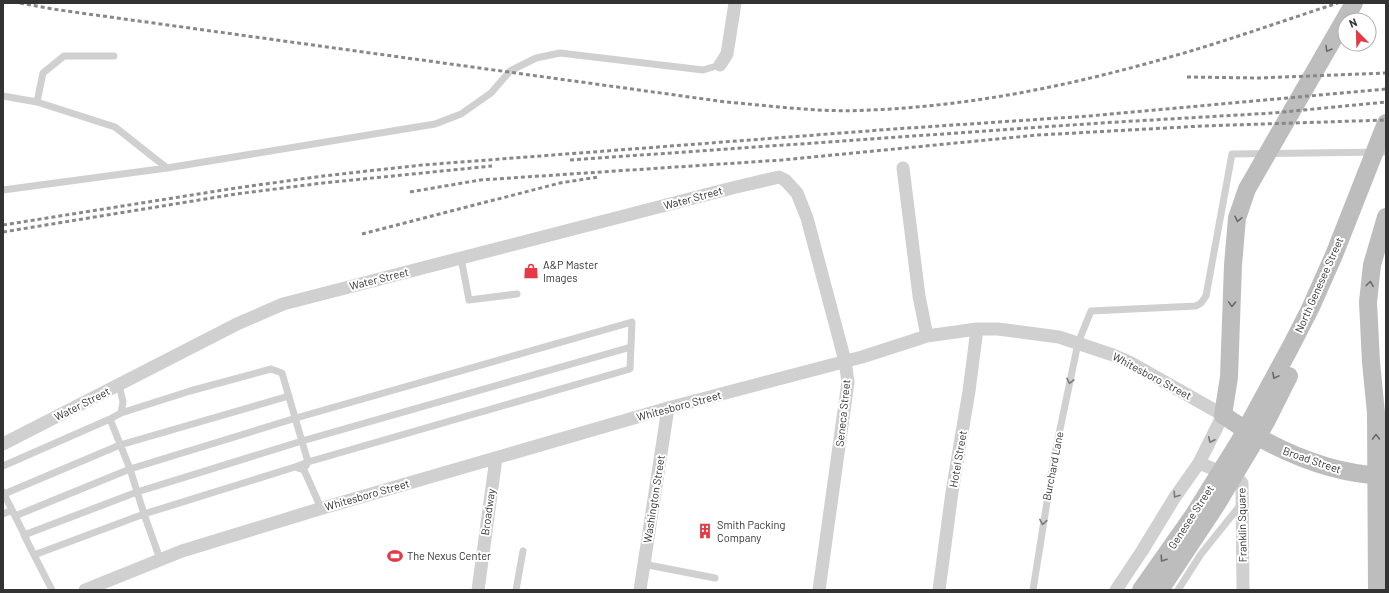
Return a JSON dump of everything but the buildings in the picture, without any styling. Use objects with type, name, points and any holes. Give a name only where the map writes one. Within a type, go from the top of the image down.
[{"type":"main road","points":[[1223,415],[1229,377],[1233,265],[1237,218],[1247,189],[1354,3]]},
{"type":"main road","name":"North Genesee Street","points":[[1251,443],[1263,399],[1310,309],[1334,255],[1386,123]]},
{"type":"main road","name":"North Genesee Street","points":[[1251,443],[1266,422],[1324,307],[1386,156]]},
{"type":"main road","points":[[1377,590],[1381,476],[1368,302],[1372,265],[1386,216]]},
{"type":"main road","name":"Whitesboro Street","points":[[1223,415],[1251,443]]},
{"type":"main road","name":"Broad Street","points":[[1251,443],[1355,474],[1381,476]]},
{"type":"main road","name":"Genesee Street","points":[[1141,590],[1198,520],[1217,504],[1251,443]]},
{"type":"main road","name":"Genesee Street","points":[[1160,590],[1174,570],[1198,520]]},
{"type":"street","points":[[720,65],[727,54],[735,3]]},
{"type":"street","points":[[903,168],[919,296],[927,336]]},
{"type":"street","name":"Water Street","points":[[3,444],[237,324],[283,304],[779,177]]},
{"type":"street","name":"Seneca Street","points":[[779,177],[785,180],[797,193],[807,218],[846,361],[848,382],[819,590]]},
{"type":"street","name":"Whitesboro Street","points":[[85,590],[182,551],[321,508],[668,408],[846,361],[927,336],[978,329],[998,329],[1051,336],[1078,343],[1131,363],[1223,415]]},
{"type":"street","name":"Hotel Street","points":[[939,590],[952,492],[978,329]]},
{"type":"street","name":"Washington Street","points":[[640,590],[668,408]]},
{"type":"street","points":[[1116,590],[1175,497],[1199,463],[1223,415]]},
{"type":"street","name":"Broadway","points":[[478,590],[496,458]]},
{"type":"street","name":"Franklin Square","points":[[1199,463],[1238,479],[1242,483],[1243,590]]},
{"type":"lane","points":[[3,190],[167,168],[435,124],[461,114],[491,93],[510,71],[536,58],[560,53],[703,70],[720,65]]},
{"type":"lane","points":[[37,102],[43,73],[64,56],[114,56]]},
{"type":"lane","points":[[3,96],[37,102],[115,127],[167,168]]},
{"type":"lane","name":"Burchard Lane","points":[[1033,590],[1054,458],[1078,343],[1091,311],[1196,306],[1201,303],[1206,296],[1232,154],[1386,152]]},
{"type":"lane","points":[[461,258],[470,300],[517,294]]},
{"type":"lane","points":[[3,514],[14,513],[130,469],[296,418],[632,322],[630,369],[308,462],[144,514],[34,555]]},
{"type":"lane","points":[[24,535],[137,492],[302,441],[631,347]]},
{"type":"lane","points":[[3,466],[121,413],[190,391],[271,369],[282,373],[308,462],[304,470]]},
{"type":"lane","points":[[119,385],[123,402],[121,413]]},
{"type":"lane","points":[[52,590],[3,493],[120,445],[289,396]]},
{"type":"lane","points":[[110,419],[130,469],[160,559]]},
{"type":"lane","points":[[295,467],[304,470],[321,508]]},
{"type":"lane","points":[[1178,590],[1201,554],[1242,502]]},
{"type":"lane","points":[[516,590],[523,551]]},
{"type":"lane","points":[[644,564],[715,578]]},
{"type":"railway","points":[[20,3],[59,10],[726,102],[834,111],[908,108],[946,104],[984,99],[1097,77],[1191,51],[1338,3]]},
{"type":"railway","points":[[1187,77],[1259,78],[1386,73]]},
{"type":"railway","points":[[3,225],[236,188],[323,176],[422,165],[894,129],[1089,116],[1386,89]]},
{"type":"railway","points":[[570,160],[1100,123],[1273,113],[1386,102]]},
{"type":"railway","points":[[410,192],[480,180],[782,160],[1038,135],[1202,126],[1386,120]]},
{"type":"railway","points":[[3,232],[236,194],[323,183],[492,166]]},
{"type":"railway","points":[[362,234],[560,183],[598,177]]},
{"type":"place","name":"A&P Master Images","points":[[531,271]]},
{"type":"place","name":"Smith Packing Company","points":[[705,531]]},
{"type":"place","name":"The Nexus Center","points":[[395,556]]}]
